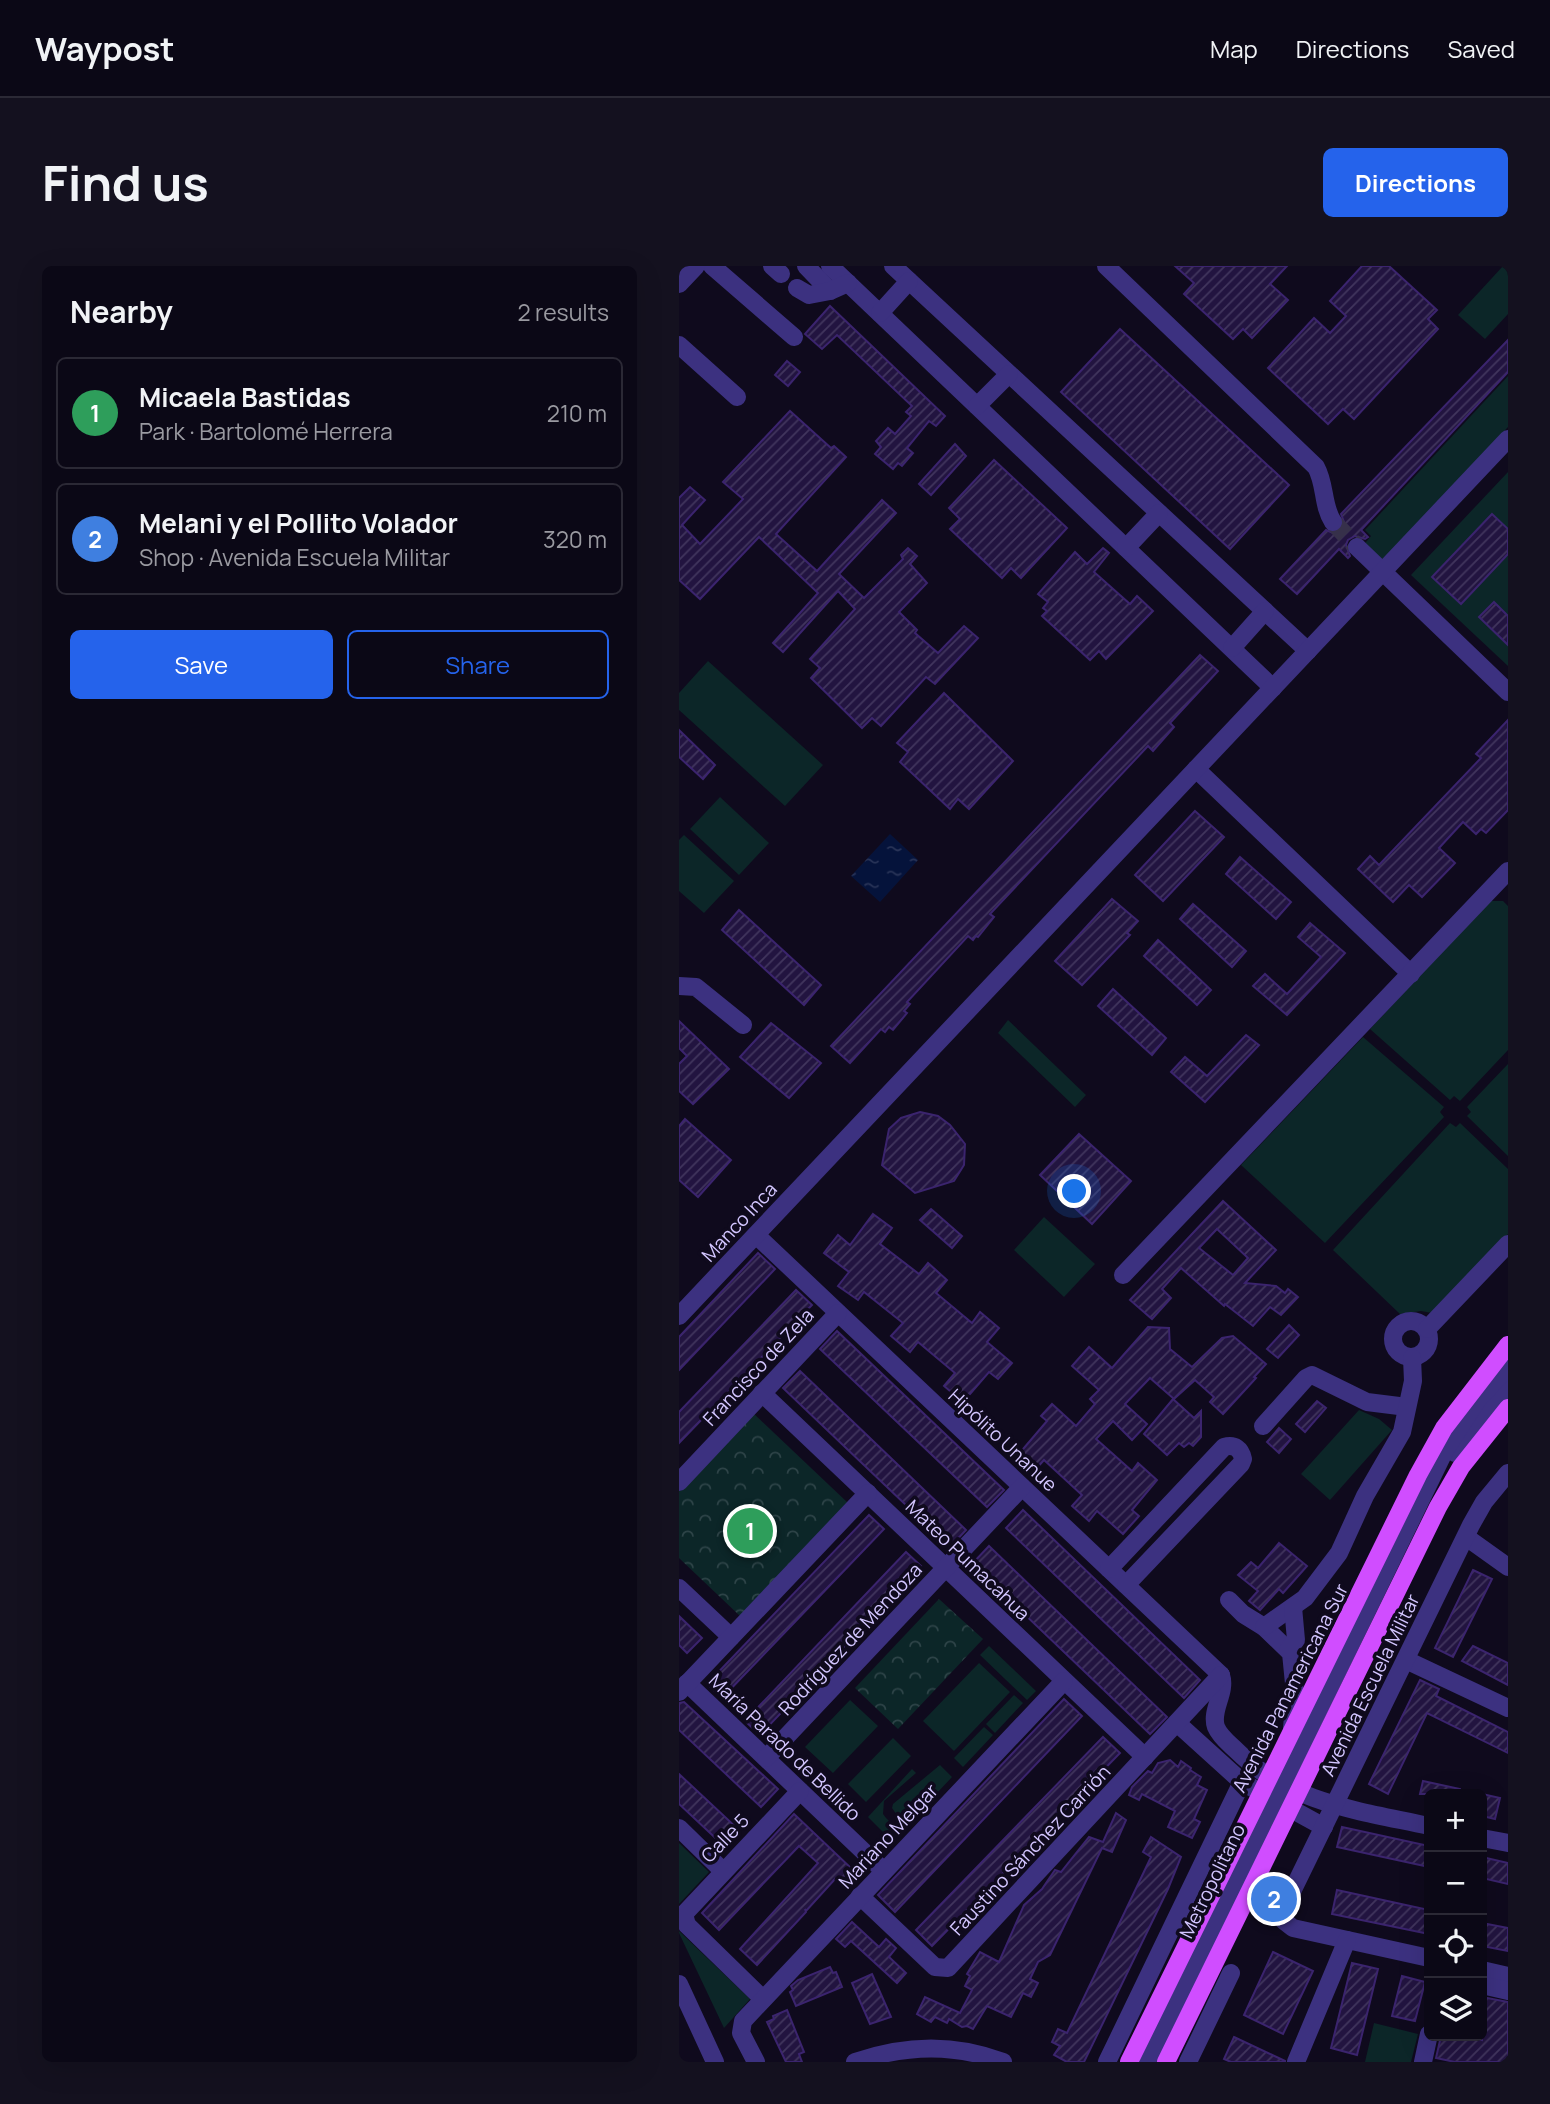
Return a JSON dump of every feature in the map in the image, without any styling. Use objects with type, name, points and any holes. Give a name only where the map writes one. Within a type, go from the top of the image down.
[{"type":"main road","name":"Avenida Panamericana Sur","points":[[1166,2062],[1279,1793],[1291,1735],[1444,1428],[1508,1345]]},
{"type":"main road","name":"Avenida Panamericana Sur","points":[[1129,2062],[1461,1467],[1508,1408]]},
{"type":"street","points":[[679,284],[696,266]]},
{"type":"street","points":[[712,266],[794,337]]},
{"type":"street","points":[[806,266],[830,291]]},
{"type":"street","points":[[830,266],[1273,688]]},
{"type":"street","points":[[893,266],[1308,651]]},
{"type":"street","points":[[1106,266],[1316,467],[1322,478],[1326,511],[1333,522]]},
{"type":"street","points":[[880,313],[909,281]]},
{"type":"street","points":[[797,288],[809,295],[830,291],[848,283]]},
{"type":"street","points":[[679,345],[737,397]]},
{"type":"street","points":[[977,406],[1009,374]]},
{"type":"street","name":"Manco Inca","points":[[679,1316],[1508,439]]},
{"type":"street","points":[[1126,548],[1159,513]]},
{"type":"street","points":[[1357,547],[1508,692]]},
{"type":"street","points":[[1232,649],[1265,611]]},
{"type":"street","points":[[1196,769],[1411,974]]},
{"type":"street","points":[[1123,1275],[1411,974],[1504,882]]},
{"type":"street","points":[[679,986],[695,987],[743,1025]]},
{"type":"street","name":"Hipólito Unanue","points":[[756,1235],[1221,1675]]},
{"type":"street","points":[[1427,1329],[1508,1244]]},
{"type":"street","name":"Francisco de Zela","points":[[679,1482],[838,1313]]},
{"type":"street","points":[[1407,1321],[1418,1322],[1427,1329],[1429,1345],[1423,1354],[1412,1358],[1396,1350],[1392,1338],[1394,1332],[1407,1321]]},
{"type":"street","points":[[1264,1627],[1309,1594],[1335,1560],[1365,1496],[1403,1427],[1413,1381],[1412,1358]]},
{"type":"street","name":"Metropolitano","points":[[1148,2062],[1445,1450],[1478,1399],[1508,1367]]},
{"type":"street","points":[[1262,1426],[1306,1378],[1312,1375],[1367,1402],[1403,1427]]},
{"type":"street","name":"Metropolitano","points":[[1425,1492],[1508,1389]]},
{"type":"street","name":"Mateo Pumacahua","points":[[762,1393],[1145,1757]]},
{"type":"street","points":[[1367,1402],[1407,1407]]},
{"type":"street","points":[[1109,1569],[1224,1447],[1239,1449],[1243,1459],[1241,1464],[1126,1586]]},
{"type":"street","name":"Avenida Escuela Militar","points":[[1347,1940],[1293,1928],[1284,1922],[1282,1912],[1466,1536],[1484,1502],[1508,1474]]},
{"type":"street","name":"Rodríguez de Mendoza","points":[[766,1758],[1022,1487]]},
{"type":"street","points":[[683,1688],[868,1493]]},
{"type":"street","points":[[1173,1500],[1191,1517]]},
{"type":"street","points":[[1466,1536],[1508,1567]]},
{"type":"street","points":[[679,1588],[731,1637]]},
{"type":"street","points":[[1229,1600],[1243,1614],[1264,1627],[1288,1650],[1294,1661],[1296,1694],[1291,1735]]},
{"type":"street","points":[[1288,1650],[1296,1640],[1293,1607]]},
{"type":"street","points":[[1406,1660],[1508,1708]]},
{"type":"street","points":[[1221,1675],[1222,1689],[1215,1716],[1217,1729],[1279,1793],[1324,1827]]},
{"type":"street","name":"Faustino Sánchez Carrión","points":[[860,1896],[935,1967],[948,1968],[1221,1675]]},
{"type":"street","name":"Mariano Melgar","points":[[756,2062],[741,2033],[743,2021],[1065,1681]]},
{"type":"street","name":"María Parado de Bellido","points":[[683,1688],[766,1758],[884,1871]]},
{"type":"street","points":[[1177,1723],[1242,1782],[1279,1793],[1424,1825]]},
{"type":"street","points":[[1107,2062],[1242,1782]]},
{"type":"street","name":"Calle 5","points":[[763,1999],[687,1925],[683,1917],[688,1908],[800,1791]]},
{"type":"street","points":[[679,1828],[723,1871]]},
{"type":"street","points":[[1487,1839],[1508,1843]]},
{"type":"street","points":[[1296,2062],[1347,1940],[1424,1957]]},
{"type":"street","points":[[1487,1971],[1508,1976]]},
{"type":"street","points":[[1188,2062],[1231,1973]]},
{"type":"street","points":[[679,1984],[715,2062]]},
{"type":"street","points":[[1487,1986],[1508,1991]]},
{"type":"street","points":[[1423,2062],[1428,2041]]},
{"type":"street","points":[[855,2062],[915,2048],[969,2052],[1003,2062]]},
{"type":"green space","points":[[1503,266],[1508,270],[1508,314],[1485,339],[1458,315]]},
{"type":"green space","points":[[1508,376],[1508,427],[1381,564],[1362,547],[1371,536],[1365,530]]},
{"type":"green space","points":[[1508,472],[1508,666],[1411,575]]},
{"type":"green space","points":[[708,661],[823,765],[785,806],[679,710],[679,693]]},
{"type":"green space","points":[[720,797],[769,843],[739,875],[690,829]]},
{"type":"green space","points":[[684,835],[734,881],[704,913],[679,891],[679,840]]},
{"type":"green space","points":[[1490,901],[1503,901],[1508,906],[1508,1050],[1460,1101],[1454,1096],[1450,1100],[1370,1029]]},
{"type":"green space","points":[[1008,1020],[1086,1095],[1075,1107],[998,1033]]},
{"type":"green space","points":[[1363,1037],[1444,1107],[1440,1112],[1444,1117],[1325,1243],[1241,1165]]},
{"type":"green space","points":[[1508,1064],[1508,1156],[1467,1116],[1471,1112],[1467,1107]]},
{"type":"green space","points":[[1450,1123],[1456,1127],[1460,1123],[1508,1169],[1508,1234],[1432,1313],[1421,1311],[1400,1314],[1333,1250]]},
{"type":"green space","points":[[1044,1217],[1095,1264],[1064,1297],[1014,1250]]},
{"type":"green space","points":[[1359,1410],[1379,1419],[1392,1430],[1330,1500],[1301,1474]]},
{"type":"green space","points":[[752,1412],[848,1503],[740,1616],[679,1558],[679,1489]]},
{"type":"green space","points":[[939,1599],[983,1639],[898,1729],[855,1688]]},
{"type":"green space","points":[[989,1646],[1036,1691],[1027,1700],[980,1655]]},
{"type":"green space","points":[[979,1663],[1010,1692],[954,1751],[923,1721]]},
{"type":"green space","points":[[1014,1695],[1023,1703],[995,1733],[986,1724]]},
{"type":"green space","points":[[850,1700],[878,1726],[833,1773],[805,1747]]},
{"type":"green space","points":[[984,1727],[993,1735],[963,1767],[954,1758]]},
{"type":"green space","points":[[893,1738],[911,1756],[866,1802],[848,1784]]},
{"type":"green space","points":[[940,1765],[952,1777],[936,1794],[925,1791],[904,1813],[897,1815],[892,1808],[893,1804]]},
{"type":"green space","points":[[912,1769],[916,1773],[884,1801],[883,1814],[889,1821],[899,1824],[925,1808],[892,1841],[868,1817]]},
{"type":"green space","points":[[679,1843],[709,1872],[679,1904]]},
{"type":"green space","points":[[679,1933],[750,1999],[724,2028]]},
{"type":"green space","points":[[1374,2023],[1418,2034],[1411,2062],[1365,2062]]},
{"type":"water","points":[[890,834],[918,860],[880,902],[851,876]]},
{"type":"building","points":[[1175,266],[1287,266],[1270,284],[1288,300],[1252,338],[1243,329],[1233,339],[1184,294],[1194,283]]},
{"type":"building","points":[[1362,266],[1389,266],[1437,310],[1428,319],[1438,329],[1354,419],[1343,409],[1328,424],[1268,368],[1314,318],[1330,333],[1346,316],[1330,301]]},
{"type":"building","points":[[830,306],[945,416],[936,426],[929,421],[907,448],[913,453],[902,466],[898,463],[893,469],[875,454],[881,447],[876,441],[888,428],[895,434],[911,416],[906,412],[912,406],[837,335],[822,349],[805,334]]},
{"type":"building","points":[[1120,329],[1289,485],[1230,549],[1061,392]]},
{"type":"building","points":[[1508,340],[1508,372],[1361,530],[1368,537],[1365,539],[1355,536],[1348,540],[1346,545],[1350,556],[1348,558],[1339,549],[1297,594],[1280,579],[1326,530],[1333,533],[1342,529],[1344,522],[1341,514]]},
{"type":"building","points":[[787,361],[800,372],[788,386],[775,375]]},
{"type":"building","points":[[790,411],[831,448],[834,446],[846,457],[776,534],[817,571],[882,500],[896,513],[839,574],[864,598],[903,559],[901,555],[908,548],[917,556],[910,564],[927,583],[899,612],[917,630],[915,633],[938,653],[964,626],[978,638],[935,684],[926,677],[881,726],[872,718],[862,728],[811,678],[820,668],[810,659],[855,609],[838,591],[783,652],[773,643],[818,593],[759,537],[700,599],[679,580],[679,498],[690,487],[705,500],[682,525],[700,544],[743,499],[723,482]]},
{"type":"building","points":[[955,444],[966,456],[931,495],[919,484]]},
{"type":"building","points":[[994,460],[1067,528],[1021,578],[1011,568],[1002,578],[950,529],[960,519],[949,508]]},
{"type":"building","points":[[1492,514],[1508,529],[1508,554],[1461,604],[1432,577]]},
{"type":"building","points":[[1103,548],[1109,553],[1094,572],[1130,604],[1137,596],[1153,611],[1106,659],[1099,651],[1090,660],[1042,616],[1047,611],[1043,608],[1048,602],[1038,594],[1075,552],[1087,564]]},
{"type":"building","points":[[1494,602],[1508,616],[1508,645],[1479,617]]},
{"type":"building","points":[[1200,655],[1218,671],[1170,723],[1174,727],[1153,751],[1148,746],[990,914],[994,917],[978,937],[973,940],[968,936],[907,1002],[910,1004],[904,1011],[907,1013],[893,1030],[889,1027],[885,1032],[881,1029],[850,1063],[831,1046]]},
{"type":"building","points":[[944,693],[1013,761],[969,809],[958,799],[950,809],[900,762],[908,752],[897,743]]},
{"type":"building","points":[[1508,720],[1508,810],[1486,833],[1481,829],[1476,834],[1463,822],[1439,848],[1455,863],[1422,897],[1409,885],[1393,902],[1358,869],[1370,856],[1379,865],[1481,758],[1476,754]]},
{"type":"building","points":[[679,730],[715,765],[703,779],[679,757]]},
{"type":"building","points":[[1195,811],[1224,837],[1163,901],[1135,875]]},
{"type":"building","points":[[1240,857],[1291,902],[1276,919],[1226,874]]},
{"type":"building","points":[[1112,899],[1138,921],[1127,933],[1130,935],[1082,985],[1055,961]]},
{"type":"building","points":[[1193,904],[1246,951],[1232,967],[1180,919]]},
{"type":"building","points":[[739,910],[821,985],[804,1005],[722,930]]},
{"type":"building","points":[[1310,923],[1345,953],[1287,1015],[1253,986],[1265,974],[1287,994],[1321,957],[1298,937]]},
{"type":"building","points":[[1158,940],[1211,990],[1197,1005],[1144,956]]},
{"type":"building","points":[[1113,989],[1166,1038],[1152,1055],[1098,1006]]},
{"type":"building","points":[[679,1021],[729,1069],[693,1104],[679,1091],[679,1064],[687,1056],[679,1048]]},
{"type":"building","points":[[771,1023],[821,1063],[789,1098],[740,1057]]},
{"type":"building","points":[[1246,1035],[1259,1045],[1205,1102],[1171,1072],[1185,1057],[1207,1076]]},
{"type":"building","points":[[920,1112],[938,1116],[950,1125],[965,1144],[964,1165],[954,1181],[915,1193],[882,1165],[889,1129],[901,1118]]},
{"type":"building","points":[[685,1119],[731,1160],[698,1197],[679,1180],[679,1126]]},
{"type":"building","points":[[1079,1134],[1131,1181],[1092,1224],[1040,1175]]},
{"type":"building","points":[[1223,1201],[1276,1250],[1245,1283],[1276,1286],[1285,1293],[1288,1289],[1298,1297],[1281,1315],[1270,1307],[1253,1326],[1225,1304],[1224,1306],[1181,1268],[1162,1289],[1171,1298],[1152,1319],[1130,1300]],"holes":[[[1217,1229],[1248,1258],[1233,1275],[1199,1248]]]},
{"type":"building","points":[[931,1209],[962,1236],[952,1248],[920,1220]]},
{"type":"building","points":[[873,1214],[892,1228],[880,1244],[919,1274],[928,1263],[947,1280],[936,1293],[972,1323],[980,1312],[999,1328],[987,1342],[1012,1363],[998,1379],[989,1372],[963,1402],[944,1386],[955,1373],[918,1342],[910,1352],[891,1336],[903,1323],[864,1292],[858,1300],[838,1286],[849,1272],[824,1253],[838,1235],[850,1245]]},
{"type":"building","points":[[758,1253],[775,1269],[679,1370],[679,1337]]},
{"type":"building","points":[[796,1290],[812,1305],[679,1443],[679,1412]]},
{"type":"building","points":[[1289,1325],[1299,1335],[1278,1358],[1267,1349]]},
{"type":"building","points":[[1148,1327],[1169,1328],[1170,1349],[1192,1367],[1222,1338],[1233,1336],[1266,1364],[1223,1414],[1210,1402],[1214,1397],[1195,1380],[1174,1399],[1150,1378],[1125,1404],[1147,1424],[1132,1440],[1113,1421],[1096,1439],[1132,1471],[1138,1463],[1157,1480],[1132,1510],[1139,1516],[1123,1534],[1097,1511],[1089,1521],[1072,1506],[1082,1495],[1044,1460],[1035,1470],[1018,1455],[1047,1421],[1041,1416],[1052,1404],[1076,1426],[1095,1404],[1090,1399],[1099,1390],[1072,1366],[1089,1347],[1112,1368]]},
{"type":"building","points":[[837,1331],[1004,1490],[987,1507],[820,1349]]},
{"type":"building","points":[[800,1371],[966,1530],[950,1547],[783,1388]]},
{"type":"building","points":[[1173,1399],[1194,1418],[1201,1411],[1201,1437],[1193,1446],[1189,1443],[1184,1447],[1179,1443],[1167,1455],[1144,1434]]},
{"type":"building","points":[[1317,1401],[1326,1408],[1305,1432],[1296,1424]]},
{"type":"building","points":[[1279,1428],[1291,1439],[1279,1453],[1267,1442]]},
{"type":"building","points":[[1023,1510],[1200,1680],[1184,1698],[1006,1528]]},
{"type":"building","points":[[869,1515],[884,1529],[722,1698],[707,1684]]},
{"type":"building","points":[[1279,1543],[1307,1566],[1283,1593],[1279,1589],[1260,1610],[1249,1601],[1258,1591],[1238,1575],[1251,1562],[1258,1568]]},
{"type":"building","points":[[989,1546],[1167,1717],[1150,1734],[972,1564]]},
{"type":"building","points":[[906,1552],[921,1566],[760,1735],[745,1721]]},
{"type":"building","points":[[1473,1570],[1492,1579],[1453,1657],[1435,1648]]},
{"type":"building","points":[[679,1616],[702,1638],[687,1653],[679,1645]]},
{"type":"building","points":[[1473,1646],[1508,1663],[1508,1685],[1462,1661]]},
{"type":"building","points":[[1420,1680],[1439,1689],[1436,1696],[1508,1732],[1508,1753],[1427,1713],[1388,1794],[1369,1784]]},
{"type":"building","points":[[1064,1699],[1082,1716],[895,1912],[878,1895]]},
{"type":"building","points":[[684,1702],[778,1789],[761,1807],[679,1730],[679,1703]]},
{"type":"building","points":[[1103,1737],[1120,1753],[932,1946],[916,1930]]},
{"type":"building","points":[[1170,1760],[1178,1767],[1181,1761],[1191,1768],[1190,1770],[1201,1777],[1197,1785],[1207,1790],[1194,1819],[1200,1822],[1192,1838],[1168,1827],[1175,1811],[1142,1794],[1139,1800],[1129,1795],[1132,1787],[1148,1771],[1152,1773],[1158,1763]]},
{"type":"building","points":[[679,1774],[739,1830],[724,1846],[679,1804]]},
{"type":"building","points":[[1423,1781],[1460,1789],[1424,1789],[1424,1794],[1420,1794]]},
{"type":"building","points":[[1487,1795],[1500,1798],[1495,1819],[1487,1817]]},
{"type":"building","points":[[1116,1813],[1126,1820],[1112,1852],[1102,1848],[1050,1955],[1038,1962],[1030,1979],[1038,1983],[1031,1997],[1023,1993],[1011,2017],[987,2006],[973,2029],[962,2027],[949,2019],[947,2023],[935,2017],[931,2022],[917,2014],[925,1997],[960,2013],[972,1990],[965,1986],[970,1976],[967,1974],[980,1952],[999,1962],[1024,1905],[1042,1889],[1055,1870],[1061,1872],[1089,1837],[1103,1842]]},
{"type":"building","points":[[794,1814],[852,1869],[839,1883],[835,1879],[806,1911],[805,1909],[806,1912],[757,1965],[740,1949],[818,1863],[799,1846],[719,1930],[702,1913]]},
{"type":"building","points":[[1342,1827],[1424,1845],[1424,1866],[1337,1847]]},
{"type":"building","points":[[1151,1837],[1181,1857],[1084,2062],[1067,2062],[1054,2055],[1060,2046],[1052,2042],[1058,2029],[1067,2033],[1151,1857],[1143,1852]]},
{"type":"building","points":[[1487,1858],[1508,1863],[1508,1884],[1487,1879]]},
{"type":"building","points":[[1337,1890],[1424,1909],[1424,1933],[1332,1914]]},
{"type":"building","points":[[852,1922],[879,1947],[886,1939],[896,1948],[889,1957],[906,1973],[897,1983],[851,1941],[845,1947],[836,1939]]},
{"type":"building","points":[[1487,1924],[1508,1928],[1508,1951],[1487,1947]]},
{"type":"building","points":[[1273,1952],[1313,1971],[1283,2034],[1244,2015]]},
{"type":"building","points":[[1352,1963],[1378,1969],[1357,2055],[1331,2048]]},
{"type":"building","points":[[830,1967],[833,1973],[836,1972],[842,1987],[796,2006],[790,1992],[793,1990],[791,1986],[798,1980]]},
{"type":"building","points":[[872,1974],[891,2017],[870,2024],[852,1983]]},
{"type":"building","points":[[1402,1976],[1424,1982],[1415,2021],[1392,2016]]},
{"type":"building","points":[[1487,1998],[1508,2002],[1508,2062],[1455,2062],[1436,2058],[1440,2041],[1487,2041]]},
{"type":"building","points":[[787,2010],[804,2052],[799,2054],[802,2062],[786,2062],[767,2022]]},
{"type":"building","points":[[1234,2037],[1285,2062],[1231,2062],[1224,2059]]},
{"type":"tunnel","points":[[1333,522],[1357,547]]},
{"type":"place","name":"Micaela Bastidas","points":[[750,1531]]},
{"type":"place","name":"Melani y el Pollito Volador","points":[[1274,1899]]}]
